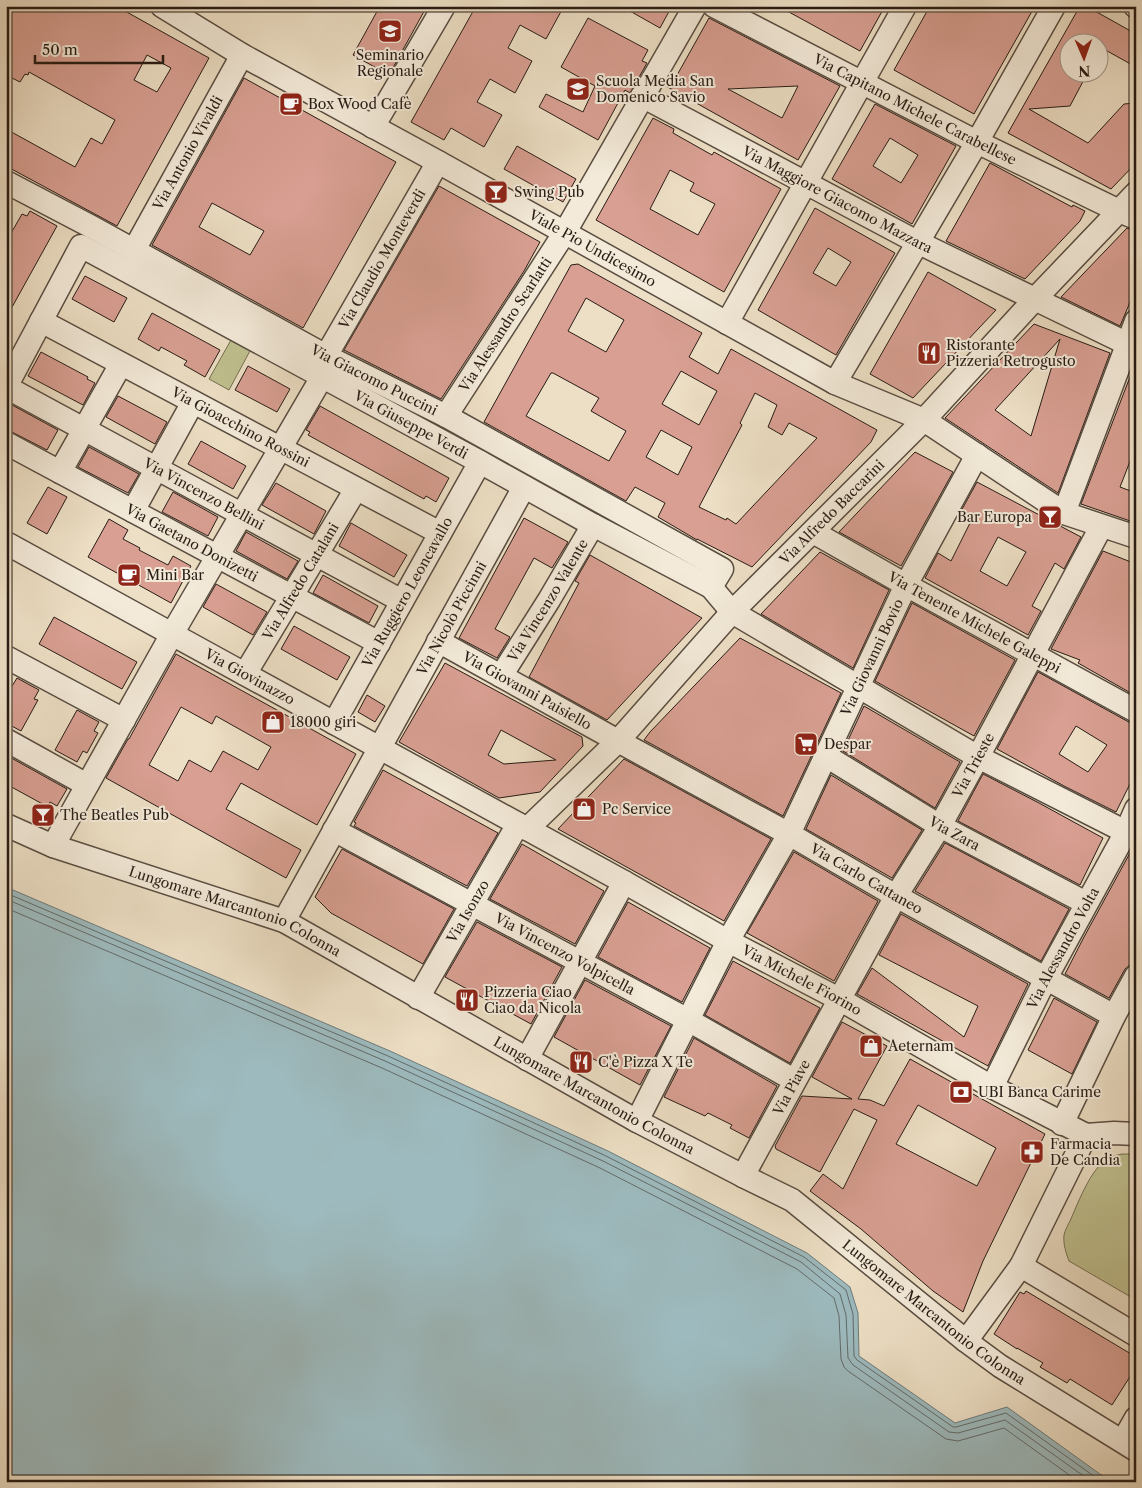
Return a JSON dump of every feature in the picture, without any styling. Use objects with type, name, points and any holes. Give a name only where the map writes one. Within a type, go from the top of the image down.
[{"type":"street","name":"Viale Pio Undicesimo","points":[[162,6],[242,55],[835,383],[924,420],[1064,513],[1101,527],[1136,537]]},
{"type":"street","points":[[373,127],[444,6]]},
{"type":"street","name":"Via Alessandro Scarlatti","points":[[446,416],[565,232],[694,6]]},
{"type":"street","name":"Via Capitano Michele Carabellese","points":[[714,6],[976,142],[1127,214]]},
{"type":"street","points":[[727,323],[863,84],[905,6]]},
{"type":"street","points":[[835,383],[1054,6]]},
{"type":"street","name":"Via Antonio Vivaldi","points":[[134,250],[242,55]]},
{"type":"street","name":"Via Maggiore Giacomo Mazzara","points":[[642,96],[917,242],[1132,346]]},
{"type":"street","name":"Via Claudio Monteverdi","points":[[326,356],[438,162]]},
{"type":"street","name":"Via Giacomo Puccini","points":[[6,182],[326,356],[446,416],[722,569],[711,587]]},
{"type":"street","name":"Via Alfredo Baccarini","points":[[523,827],[618,741],[732,612],[924,420],[1034,300],[1127,214],[1136,193]]},
{"type":"street","name":"Via Giuseppe Verdi","points":[[41,321],[82,246],[593,525],[711,587],[732,612],[978,757],[1126,832]]},
{"type":"street","points":[[6,387],[41,321]]},
{"type":"street","name":"Via Gioacchino Rossini","points":[[41,321],[440,533]]},
{"type":"street","points":[[1064,513],[1132,346],[1136,321]]},
{"type":"street","points":[[60,472],[121,364]]},
{"type":"street","points":[[53,846],[172,634],[322,378]]},
{"type":"street","name":"Via Vincenzo Bellini","points":[[6,387],[402,601]]},
{"type":"street","points":[[133,511],[193,402]]},
{"type":"street","name":"Via Gaetano Donizetti","points":[[6,443],[379,643]]},
{"type":"street","name":"Via Giovanni Bovio","points":[[637,1121],[728,941],[789,834],[906,585],[977,455]]},
{"type":"street","name":"Via Ruggiero Leoncavallo","points":[[334,723],[480,462]]},
{"type":"street","name":"Via Nicolò Piccinni","points":[[284,921],[524,487]]},
{"type":"street","name":"Via Alfredo Catalani","points":[[245,674],[356,489]]},
{"type":"street","name":"Via Vincenzo Valente","points":[[501,676],[550,600],[593,525]]},
{"type":"street","name":"Via Trieste","points":[[839,999],[896,896],[940,826],[1101,527]]},
{"type":"street","name":"Via Tenente Michele Galeppi","points":[[813,532],[1136,712]]},
{"type":"street","name":"Via Giovinazzo","points":[[6,543],[523,827]]},
{"type":"street","name":"Via Giovanni Paisiello","points":[[438,641],[618,741]]},
{"type":"street","points":[[6,657],[124,720]]},
{"type":"street","points":[[6,740],[87,785]]},
{"type":"street","name":"Via Carlo Cattaneo","points":[[618,741],[789,834],[896,896],[1114,1016]]},
{"type":"street","name":"Via Zara","points":[[826,756],[940,826],[1086,903]]},
{"type":"street","name":"Via Alessandro Volta","points":[[992,1087],[1046,978],[1126,832],[1136,809]]},
{"type":"street","name":"Lungomare Marcantonio Colonna","points":[[6,825],[53,846],[284,921],[637,1121],[792,1200],[966,1341],[1000,1366],[1129,1446]]},
{"type":"street","name":"Via Michele Fiorino","points":[[523,827],[728,941],[839,999],[992,1087],[1086,1135]]},
{"type":"street","name":"Via Isonzo","points":[[418,998],[472,905],[523,827]]},
{"type":"street","name":"Via Vincenzo Volpicella","points":[[334,830],[688,1020],[794,1080]]},
{"type":"street","points":[[527,1059],[624,882]]},
{"type":"street","points":[[1062,1124],[1114,1016],[1136,976]]},
{"type":"street","name":"Via Piave","points":[[743,1176],[839,999]]},
{"type":"street","points":[[966,1341],[1021,1266],[1086,1135],[1136,1134]]},
{"type":"street","points":[[1021,1266],[1136,1334]]},
{"type":"street","points":[[1129,1446],[1136,1418]]},
{"type":"green space","points":[[231,340],[251,349],[229,390],[209,379]]},
{"type":"green space","points":[[1122,1154],[1136,1154],[1136,1300],[1069,1261],[1064,1242],[1066,1229],[1090,1178],[1101,1163]]},
{"type":"water","points":[[6,887],[390,1051],[608,1151],[807,1253],[850,1287],[858,1313],[859,1356],[955,1423],[1007,1407],[1111,1482],[6,1482]]},
{"type":"building","points":[[6,6],[116,6],[209,58],[117,226],[6,166],[6,129],[75,167],[91,138],[102,144],[115,120],[29,72],[28,75],[25,74],[20,82],[6,75]],"holes":[[[147,55],[171,68],[157,92],[134,80]]]},
{"type":"building","name":"Seminario Regionale","points":[[380,6],[427,6],[389,75],[353,55]]},
{"type":"building","points":[[476,6],[564,6],[546,39],[520,25],[508,48],[532,61],[515,93],[490,79],[477,102],[502,115],[484,147],[451,128],[444,140],[411,122]]},
{"type":"building","points":[[621,6],[672,6],[660,28]]},
{"type":"building","points":[[778,6],[885,6],[860,51]]},
{"type":"building","points":[[930,6],[1035,6],[974,114],[894,70]]},
{"type":"building","points":[[1080,6],[1086,6],[1136,34],[1136,67],[1110,53],[1110,32],[1065,32]]},
{"type":"building","points":[[588,18],[648,50],[642,61],[647,63],[630,93],[625,90],[598,140],[539,107],[546,94],[583,112],[595,86],[561,67]]},
{"type":"building","points":[[709,18],[840,86],[798,160],[664,85],[671,75],[676,77]],"holes":[[[798,86],[782,118],[728,89]]]},
{"type":"building","points":[[1060,41],[1060,82],[1083,82],[1070,106],[1029,109],[1088,143],[1124,104],[1136,103],[1136,163],[1111,189],[1008,133]]},
{"type":"building","points":[[244,78],[396,162],[303,328],[152,245]],"holes":[[[212,203],[264,231],[250,255],[199,227]]]},
{"type":"building","points":[[875,104],[956,146],[912,224],[832,179]],"holes":[[[890,138],[918,155],[901,183],[873,166]]]},
{"type":"building","points":[[653,118],[674,129],[673,133],[712,155],[714,152],[781,189],[724,292],[596,220]],"holes":[[[670,170],[694,183],[690,191],[715,204],[698,235],[650,209]]]},
{"type":"building","points":[[517,146],[576,179],[563,202],[504,169]]},
{"type":"building","points":[[990,163],[1072,207],[1073,205],[1085,211],[1080,221],[1025,279],[946,241]]},
{"type":"building","points":[[439,186],[540,242],[524,271],[441,399],[344,350]]},
{"type":"building","points":[[815,208],[895,253],[836,355],[758,310]],"holes":[[[828,248],[851,262],[836,286],[813,273]]]},
{"type":"building","points":[[30,211],[57,226],[6,318],[6,242],[22,214],[27,216]]},
{"type":"building","points":[[1127,228],[1136,231],[1136,288],[1120,326],[1061,297]]},
{"type":"building","points":[[578,264],[702,333],[689,357],[718,374],[731,349],[877,430],[871,442],[752,567],[697,540],[658,517],[665,503],[635,487],[626,501],[484,422],[571,265]],"holes":[[[586,298],[624,320],[606,352],[568,331]],[[681,371],[717,391],[699,425],[662,404]],[[551,373],[553,373],[599,398],[591,411],[626,431],[609,461],[526,416]],[[755,393],[777,405],[768,427],[782,435],[789,423],[817,438],[736,524],[727,518],[726,520],[699,507],[742,425],[740,423]],[[661,430],[692,447],[678,475],[646,457]]]},
{"type":"building","points":[[928,272],[996,310],[913,398],[870,374]]},
{"type":"building","points":[[85,276],[127,298],[114,322],[72,299]]},
{"type":"building","points":[[152,313],[220,350],[205,377],[184,365],[187,361],[161,347],[159,351],[138,339]]},
{"type":"building","points":[[1034,324],[1110,353],[1058,493],[945,418]],"holes":[[[1060,339],[1031,436],[995,410]]]},
{"type":"building","points":[[41,352],[88,377],[87,379],[95,383],[83,405],[28,376]]},
{"type":"building","points":[[1135,364],[1136,446],[1120,487],[1136,493],[1136,523],[1081,504]]},
{"type":"building","points":[[248,366],[290,389],[277,412],[235,390]]},
{"type":"building","points":[[118,396],[167,422],[155,444],[106,417]]},
{"type":"building","points":[[12,405],[58,430],[47,450],[6,429],[6,417]]},
{"type":"building","points":[[320,406],[449,478],[436,502],[426,496],[424,499],[308,435],[310,432],[306,430]]},
{"type":"building","points":[[201,441],[246,466],[233,489],[188,464]]},
{"type":"building","points":[[89,447],[139,474],[128,493],[78,467]]},
{"type":"building","points":[[915,452],[953,472],[901,566],[839,532]]},
{"type":"building","points":[[977,482],[1081,537],[1064,569],[1055,563],[1032,606],[1041,611],[1028,635],[925,578],[938,553],[951,561],[972,519],[960,513]],"holes":[[[998,537],[1026,552],[1007,586],[980,571]]]},
{"type":"building","points":[[276,483],[326,511],[314,534],[262,505]]},
{"type":"building","points":[[48,487],[67,497],[47,534],[27,523]]},
{"type":"building","points":[[173,492],[218,517],[208,536],[162,512]]},
{"type":"building","points":[[524,518],[568,542],[552,568],[534,558],[495,629],[510,637],[497,658],[459,638]]},
{"type":"building","points":[[109,519],[128,530],[123,539],[140,548],[139,550],[168,565],[173,556],[191,566],[171,603],[88,557]]},
{"type":"building","points":[[351,523],[407,555],[394,577],[339,546]]},
{"type":"building","points":[[246,532],[298,561],[287,579],[236,551]]},
{"type":"building","points":[[1103,551],[1136,564],[1136,696],[1078,663],[1080,660],[1051,649]]},
{"type":"building","points":[[820,552],[889,590],[853,668],[761,614]]},
{"type":"building","points":[[590,555],[702,618],[607,720],[529,677],[579,583],[575,581]]},
{"type":"building","points":[[323,575],[378,606],[369,623],[313,593]]},
{"type":"building","points":[[216,584],[267,612],[253,635],[203,607]]},
{"type":"building","points":[[912,603],[1015,660],[974,736],[875,681]]},
{"type":"building","points":[[54,617],[137,662],[122,689],[39,644]]},
{"type":"building","points":[[294,626],[350,657],[337,680],[281,649]]},
{"type":"building","points":[[740,638],[841,693],[783,816],[644,740]]},
{"type":"building","points":[[176,654],[356,754],[317,825],[241,783],[226,809],[301,850],[286,878],[106,778]],"holes":[[[181,707],[212,724],[216,716],[271,747],[258,770],[223,751],[211,772],[189,760],[178,781],[149,765]]]},
{"type":"building","points":[[445,663],[582,737],[583,746],[540,792],[499,798],[399,742]],"holes":[[[501,730],[556,760],[504,764],[488,755]]]},
{"type":"building","points":[[1038,672],[1136,726],[1136,772],[1116,812],[997,749]],"holes":[[[1076,726],[1107,745],[1088,772],[1059,754]]]},
{"type":"building","points":[[17,678],[39,690],[34,699],[38,700],[21,731],[6,723],[6,696]]},
{"type":"building","points":[[367,695],[385,706],[375,722],[358,712]]},
{"type":"building","points":[[864,706],[960,762],[935,808],[843,751]]},
{"type":"building","points":[[77,710],[99,722],[94,731],[98,733],[87,753],[83,751],[77,762],[55,750]]},
{"type":"building","points":[[6,755],[67,789],[57,806],[50,802],[48,807],[6,784]]},
{"type":"building","points":[[624,759],[771,839],[724,921],[558,829]]},
{"type":"building","points":[[383,770],[498,833],[467,886],[354,826],[356,823],[354,822]]},
{"type":"building","points":[[983,774],[1103,838],[1080,885],[958,821]]},
{"type":"building","points":[[831,775],[922,830],[892,878],[806,829]]},
{"type":"building","points":[[1136,842],[1136,963],[1125,969],[1109,998],[1065,974]]},
{"type":"building","points":[[945,843],[1069,909],[1041,961],[915,891]]},
{"type":"building","points":[[522,844],[604,891],[575,944],[490,899]]},
{"type":"building","points":[[342,849],[454,909],[423,964],[331,913],[315,897]]},
{"type":"building","points":[[794,852],[878,901],[834,981],[747,933]]},
{"type":"building","points":[[628,902],[710,948],[682,1002],[598,957]]},
{"type":"building","points":[[901,914],[1028,984],[988,1066],[857,994],[872,968],[964,1037],[978,1006],[879,955]]},
{"type":"building","points":[[477,922],[562,967],[531,1024],[445,977]]},
{"type":"building","points":[[733,961],[820,1008],[790,1063],[705,1015]]},
{"type":"building","points":[[585,980],[671,1026],[640,1085],[554,1037]]},
{"type":"building","points":[[1054,998],[1097,1022],[1072,1074],[1028,1050]]},
{"type":"building","points":[[842,1022],[887,1046],[858,1099],[870,1100],[884,1106],[910,1059],[1045,1134],[983,1261],[963,1312],[933,1291],[861,1229],[810,1191],[823,1174],[843,1189],[877,1120],[854,1109],[820,1172],[776,1149],[775,1146],[802,1096],[852,1099],[812,1077]],"holes":[[[918,1105],[996,1148],[977,1186],[896,1144]]]},
{"type":"building","points":[[694,1038],[777,1086],[749,1138],[730,1128],[732,1125],[708,1113],[705,1116],[664,1097]]},
{"type":"building","points":[[1026,1291],[1136,1357],[1136,1378],[1131,1375],[1112,1405],[1070,1379],[1067,1383],[1040,1367],[1043,1363],[994,1334],[1020,1292],[1024,1294]]},
{"type":"place","name":"Seminario Regionale","points":[[390,31]]},
{"type":"place","name":"Scuola Media San Domenico Savio","points":[[578,89]]},
{"type":"place","name":"Box Wood Cafè","points":[[291,104]]},
{"type":"place","name":"Swing Pub","points":[[496,192]]},
{"type":"place","name":"Ristorante Pizzeria Retrogusto","points":[[929,353]]},
{"type":"place","name":"Bar Europa","points":[[1050,517]]},
{"type":"place","name":"Mini Bar","points":[[129,575]]},
{"type":"place","name":"18000 giri","points":[[273,722]]},
{"type":"place","name":"Despar","points":[[806,744]]},
{"type":"place","name":"Pc Service","points":[[584,809]]},
{"type":"place","name":"The Beatles Pub","points":[[43,815]]},
{"type":"place","name":"Pizzeria Ciao Ciao da Nicola","points":[[467,1000]]},
{"type":"place","name":"Aeternam","points":[[871,1046]]},
{"type":"place","name":"C'è Pizza X Te","points":[[581,1062]]},
{"type":"place","name":"UBI Banca Carime","points":[[961,1092]]},
{"type":"place","name":"Farmacia De Candia","points":[[1032,1152]]}]
